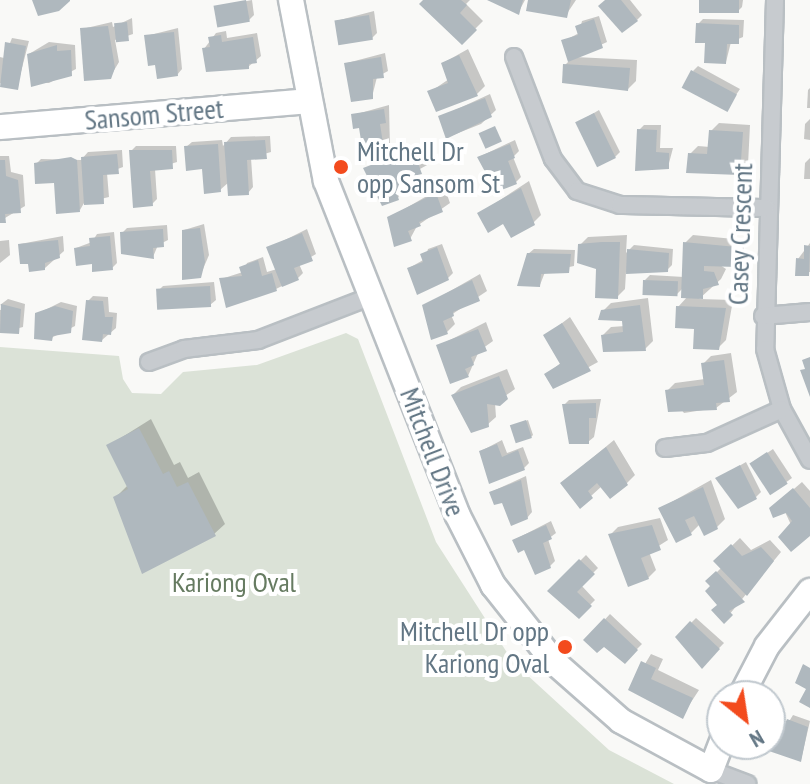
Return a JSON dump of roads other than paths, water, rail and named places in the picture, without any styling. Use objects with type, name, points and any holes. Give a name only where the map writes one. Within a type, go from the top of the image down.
[{"type":"street","name":"Mitchell Drive","points":[[291,0],[307,101],[322,169],[457,514],[508,608],[589,696],[646,737],[711,770],[747,784]]},
{"type":"street","name":"Casey Crescent","points":[[775,0],[766,208],[765,349],[782,409],[810,460]]},
{"type":"street","points":[[514,57],[553,159],[577,191],[620,205],[766,208]]},
{"type":"street","name":"Sansom Street","points":[[0,127],[307,101]]},
{"type":"street","points":[[149,362],[184,349],[258,340],[372,296]]},
{"type":"street","points":[[763,316],[810,312]]},
{"type":"street","points":[[665,448],[707,443],[782,409]]},
{"type":"street","points":[[749,680],[767,646],[810,591]]},
{"type":"street","points":[[711,770],[715,760]]},
{"type":"place","name":"Mitchell Dr opp Sansom St","points":[[341,167]]},
{"type":"place","name":"Mitchell Dr opp Kariong Oval","points":[[565,647]]},
{"type":"park label","name":"Kariong Oval","points":[[234,582]]}]
